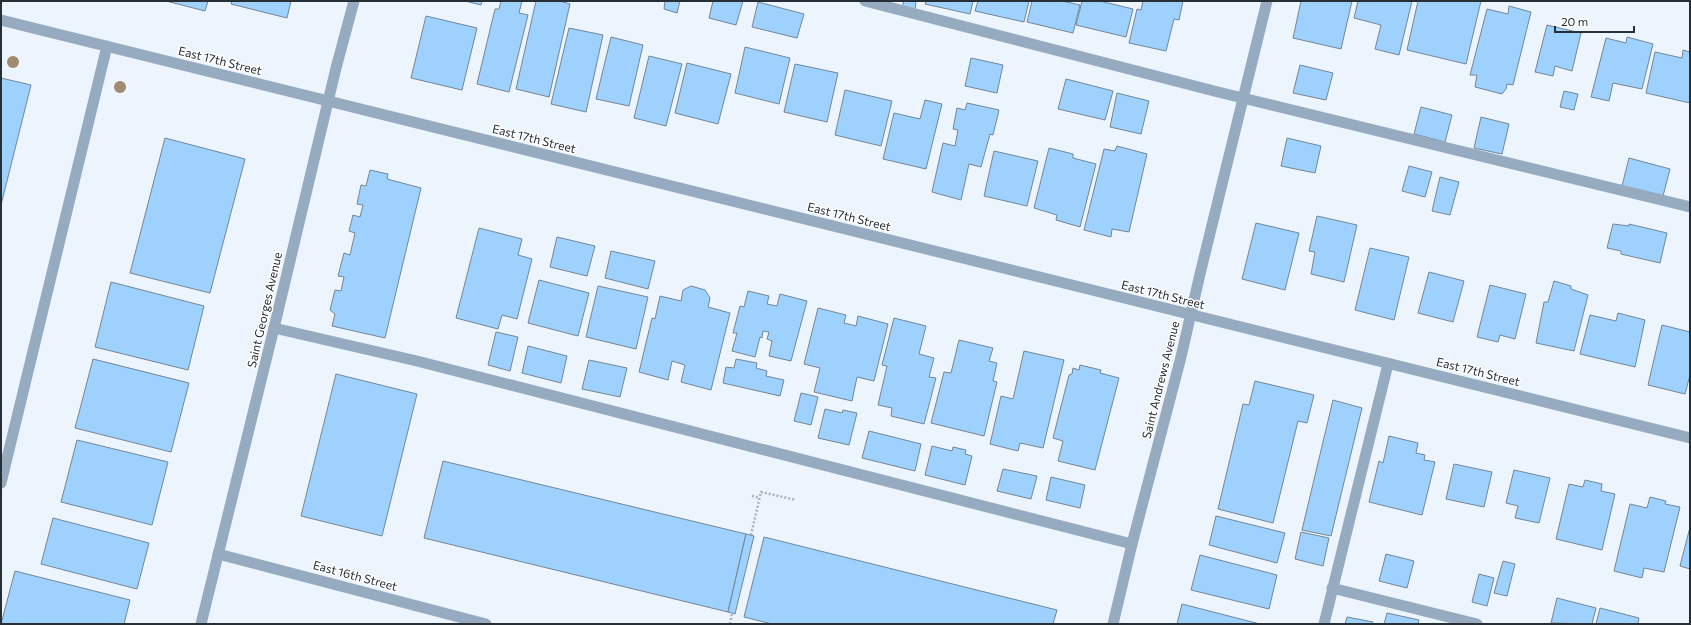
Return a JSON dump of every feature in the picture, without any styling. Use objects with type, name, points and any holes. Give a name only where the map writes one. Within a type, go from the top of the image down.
[{"type":"street","name":"Saint Georges Avenue","points":[[201,624],[328,101],[354,1]]},
{"type":"street","points":[[864,1],[1243,98],[1690,207]]},
{"type":"street","name":"Saint Andrews Avenue","points":[[1113,624],[1132,544],[1182,357],[1267,1]]},
{"type":"street","name":"East 17th Street","points":[[1,20],[1690,438]]},
{"type":"street","points":[[1,483],[108,46]]},
{"type":"street","points":[[274,328],[425,363],[1132,544]]},
{"type":"street","points":[[1324,624],[1388,364]]},
{"type":"street","name":"East 16th Street","points":[[218,554],[486,624]]},
{"type":"street","points":[[1332,588],[1477,624]]},
{"type":"path","points":[[751,535],[761,492],[796,500]]},
{"type":"path","points":[[752,496],[760,498]]},
{"type":"path","points":[[730,624],[732,613]]},
{"type":"building","points":[[166,1],[208,1],[205,11]]},
{"type":"building","points":[[232,1],[291,1],[287,18],[231,4]]},
{"type":"building","points":[[465,1],[482,1],[481,5]]},
{"type":"building","points":[[501,1],[522,1],[519,13],[528,15],[509,92],[477,84],[495,9],[499,9]]},
{"type":"building","points":[[536,1],[560,1],[570,4],[549,97],[516,89]]},
{"type":"building","points":[[665,1],[680,1],[677,13],[664,9]]},
{"type":"building","points":[[713,1],[743,1],[736,25],[709,18]]},
{"type":"building","points":[[904,1],[916,1],[915,10],[902,7]]},
{"type":"building","points":[[926,1],[973,1],[970,14],[925,4]]},
{"type":"building","points":[[978,1],[1029,1],[1024,22],[975,11]]},
{"type":"building","points":[[1032,1],[1062,1],[1080,5],[1073,33],[1027,22]]},
{"type":"building","points":[[1082,1],[1100,1],[1133,9],[1126,37],[1076,25]]},
{"type":"building","points":[[1143,1],[1183,1],[1179,20],[1174,19],[1166,51],[1129,43],[1137,9],[1141,10]]},
{"type":"building","points":[[1301,1],[1352,1],[1341,49],[1293,38]]},
{"type":"building","points":[[1358,1],[1412,1],[1399,55],[1375,49],[1381,25],[1354,18]]},
{"type":"building","points":[[1418,1],[1481,1],[1466,64],[1407,50]]},
{"type":"building","points":[[758,2],[804,14],[797,38],[752,27]]},
{"type":"building","points":[[1509,6],[1531,12],[1513,85],[1507,84],[1506,89],[1502,94],[1475,87],[1477,75],[1470,75],[1487,9],[1508,14]]},
{"type":"building","points":[[426,16],[477,28],[462,90],[411,78]]},
{"type":"building","points":[[1547,25],[1581,33],[1572,71],[1555,66],[1553,76],[1535,72]]},
{"type":"building","points":[[569,28],[603,35],[586,112],[551,104]]},
{"type":"building","points":[[611,37],[643,45],[629,106],[596,99]]},
{"type":"building","points":[[1627,37],[1653,44],[1642,89],[1613,83],[1609,101],[1591,97],[1606,38],[1626,43]]},
{"type":"building","points":[[745,47],[790,58],[779,104],[735,93]]},
{"type":"building","points":[[1683,50],[1690,52],[1690,103],[1646,93],[1655,52],[1682,58]]},
{"type":"building","points":[[649,56],[682,64],[666,126],[634,118]]},
{"type":"building","points":[[971,58],[1003,65],[997,93],[965,86]]},
{"type":"building","points":[[687,63],[731,74],[718,124],[675,113]]},
{"type":"building","points":[[795,64],[838,73],[827,122],[784,112]]},
{"type":"building","points":[[1300,65],[1333,73],[1326,100],[1293,93]]},
{"type":"building","points":[[1,78],[31,85],[1,205]]},
{"type":"building","points":[[1066,79],[1113,91],[1105,120],[1058,109]]},
{"type":"building","points":[[845,90],[892,101],[881,146],[835,135]]},
{"type":"building","points":[[1564,91],[1578,94],[1574,110],[1560,107]]},
{"type":"building","points":[[1117,93],[1149,101],[1141,134],[1110,127]]},
{"type":"building","points":[[925,100],[942,104],[926,169],[883,159],[894,113],[920,119]]},
{"type":"building","points":[[967,103],[999,110],[993,135],[990,134],[981,167],[969,164],[961,200],[932,192],[943,143],[955,146],[958,130],[953,129],[957,108],[965,110]]},
{"type":"building","points":[[1421,107],[1452,115],[1445,142],[1414,134]]},
{"type":"building","points":[[1481,117],[1509,124],[1502,154],[1474,148]]},
{"type":"building","points":[[165,138],[245,159],[210,293],[130,273]]},
{"type":"building","points":[[1287,138],[1321,146],[1315,173],[1281,166]]},
{"type":"building","points":[[1117,146],[1147,154],[1129,232],[1112,229],[1111,237],[1084,230],[1104,149],[1115,151]]},
{"type":"building","points":[[1049,148],[1073,154],[1073,158],[1096,164],[1080,227],[1056,220],[1057,215],[1034,208]]},
{"type":"building","points":[[994,151],[1038,161],[1027,206],[984,196]]},
{"type":"building","points":[[1629,158],[1670,169],[1663,196],[1622,186]]},
{"type":"building","points":[[1409,166],[1432,172],[1425,197],[1402,191]]},
{"type":"building","points":[[370,170],[388,174],[387,179],[421,188],[385,338],[332,326],[335,314],[330,310],[335,290],[341,291],[344,277],[338,276],[344,253],[350,255],[355,233],[349,231],[353,215],[360,217],[363,205],[357,204],[361,185],[366,186]]},
{"type":"building","points":[[1440,177],[1459,182],[1450,215],[1432,211]]},
{"type":"building","points":[[1317,216],[1357,225],[1344,282],[1311,274],[1315,252],[1309,251]]},
{"type":"building","points":[[1256,223],[1299,233],[1285,290],[1242,279]]},
{"type":"building","points":[[1613,224],[1629,226],[1629,224],[1667,233],[1660,263],[1621,254],[1621,251],[1607,248]]},
{"type":"building","points":[[479,228],[522,239],[518,255],[532,259],[517,319],[502,315],[498,329],[456,318]]},
{"type":"building","points":[[557,237],[595,246],[587,276],[550,267]]},
{"type":"building","points":[[1370,248],[1409,257],[1394,320],[1355,310]]},
{"type":"building","points":[[611,251],[655,261],[648,289],[605,278]]},
{"type":"building","points":[[1429,272],[1464,281],[1453,322],[1418,313]]},
{"type":"building","points":[[539,280],[589,293],[578,336],[528,323]]},
{"type":"building","points":[[1554,281],[1571,286],[1571,289],[1588,295],[1574,351],[1536,343],[1544,302],[1548,302]]},
{"type":"building","points":[[111,282],[204,306],[188,370],[95,347]]},
{"type":"building","points":[[1490,285],[1526,294],[1515,339],[1500,335],[1498,342],[1477,337]]},
{"type":"building","points":[[598,286],[648,297],[636,349],[586,337]]},
{"type":"building","points":[[691,286],[705,290],[710,298],[708,307],[730,313],[711,390],[681,382],[685,365],[672,361],[668,380],[639,372],[652,318],[655,319],[660,296],[681,301],[683,290]]},
{"type":"building","points":[[748,291],[769,296],[767,304],[777,306],[780,294],[807,301],[791,361],[769,356],[772,341],[767,339],[769,332],[763,331],[755,357],[732,351],[737,333],[733,333],[740,306],[744,307]]},
{"type":"building","points":[[818,308],[846,315],[844,323],[856,326],[858,316],[888,324],[874,381],[857,377],[852,401],[814,392],[820,368],[804,364]]},
{"type":"building","points":[[1618,313],[1645,320],[1635,367],[1580,354],[1590,315],[1616,321]]},
{"type":"building","points":[[894,318],[926,326],[919,354],[934,358],[929,377],[936,378],[924,424],[891,416],[892,408],[878,405],[887,366],[882,365]]},
{"type":"building","points":[[1662,325],[1690,332],[1690,375],[1685,394],[1648,385]]},
{"type":"building","points":[[496,332],[518,337],[510,371],[488,365]]},
{"type":"building","points":[[959,340],[993,348],[989,361],[997,363],[993,381],[997,382],[984,436],[931,423],[944,372],[951,373]]},
{"type":"building","points":[[528,346],[567,356],[561,383],[522,373]]},
{"type":"building","points":[[1024,351],[1064,360],[1043,448],[1020,443],[1018,451],[990,444],[1001,396],[1013,399]]},
{"type":"building","points":[[93,359],[189,383],[171,452],[75,428]]},
{"type":"building","points":[[736,359],[757,363],[756,368],[767,371],[766,376],[784,380],[780,396],[723,383],[726,367],[734,368]]},
{"type":"building","points":[[589,360],[627,368],[620,397],[582,389]]},
{"type":"building","points":[[1080,365],[1101,370],[1100,373],[1119,378],[1095,470],[1058,461],[1063,441],[1053,438],[1069,375],[1072,374],[1073,368],[1079,370]]},
{"type":"building","points":[[336,374],[417,394],[382,536],[301,516]]},
{"type":"building","points":[[1255,381],[1314,395],[1307,423],[1298,421],[1273,523],[1218,509],[1243,404],[1249,405]]},
{"type":"building","points":[[801,393],[818,397],[811,425],[794,421]]},
{"type":"building","points":[[1333,400],[1362,408],[1331,536],[1302,530]]},
{"type":"building","points":[[825,409],[842,413],[843,410],[857,413],[849,445],[818,438]]},
{"type":"building","points":[[869,431],[921,444],[915,471],[862,458]]},
{"type":"building","points":[[1389,436],[1418,443],[1416,453],[1425,455],[1424,460],[1435,462],[1422,515],[1369,502],[1379,461],[1383,463]]},
{"type":"building","points":[[77,440],[168,462],[152,525],[61,502]]},
{"type":"building","points":[[932,446],[952,451],[953,447],[966,450],[965,454],[972,456],[965,485],[925,475]]},
{"type":"building","points":[[443,461],[746,534],[728,612],[424,538]]},
{"type":"building","points":[[1454,464],[1492,472],[1484,507],[1446,499]]},
{"type":"building","points":[[1003,469],[1037,476],[1031,499],[997,491]]},
{"type":"building","points":[[1514,470],[1550,478],[1539,523],[1515,518],[1518,506],[1506,503]]},
{"type":"building","points":[[1051,477],[1085,485],[1080,508],[1046,500]]},
{"type":"building","points":[[1585,480],[1602,484],[1601,491],[1615,494],[1602,550],[1556,539],[1569,484],[1583,487]]},
{"type":"building","points":[[1650,497],[1666,501],[1665,504],[1680,507],[1664,572],[1644,568],[1642,578],[1614,571],[1630,504],[1647,508]]},
{"type":"building","points":[[1216,516],[1285,533],[1277,563],[1209,545]]},
{"type":"building","points":[[53,518],[149,543],[137,589],[41,564]]},
{"type":"building","points":[[1690,527],[1690,569],[1680,566]]},
{"type":"building","points":[[1301,532],[1329,538],[1323,566],[1295,559]]},
{"type":"building","points":[[746,534],[754,536],[735,614],[728,612]]},
{"type":"building","points":[[764,537],[1057,610],[1053,624],[772,624],[744,617]]},
{"type":"building","points":[[1386,554],[1414,561],[1407,588],[1379,581]]},
{"type":"building","points":[[1200,555],[1277,575],[1269,609],[1191,590]]},
{"type":"building","points":[[1503,561],[1515,564],[1507,596],[1494,593]]},
{"type":"building","points":[[15,571],[130,600],[124,624],[1,624]]},
{"type":"building","points":[[1479,574],[1494,578],[1487,606],[1472,602]]},
{"type":"building","points":[[1557,598],[1596,608],[1592,624],[1551,623]]},
{"type":"building","points":[[1182,604],[1260,624],[1177,624]]},
{"type":"building","points":[[1600,608],[1639,618],[1638,624],[1596,624]]},
{"type":"building","points":[[1387,613],[1419,620],[1418,624],[1384,624]]},
{"type":"building","points":[[1347,617],[1373,622],[1372,624],[1345,624]]}]
